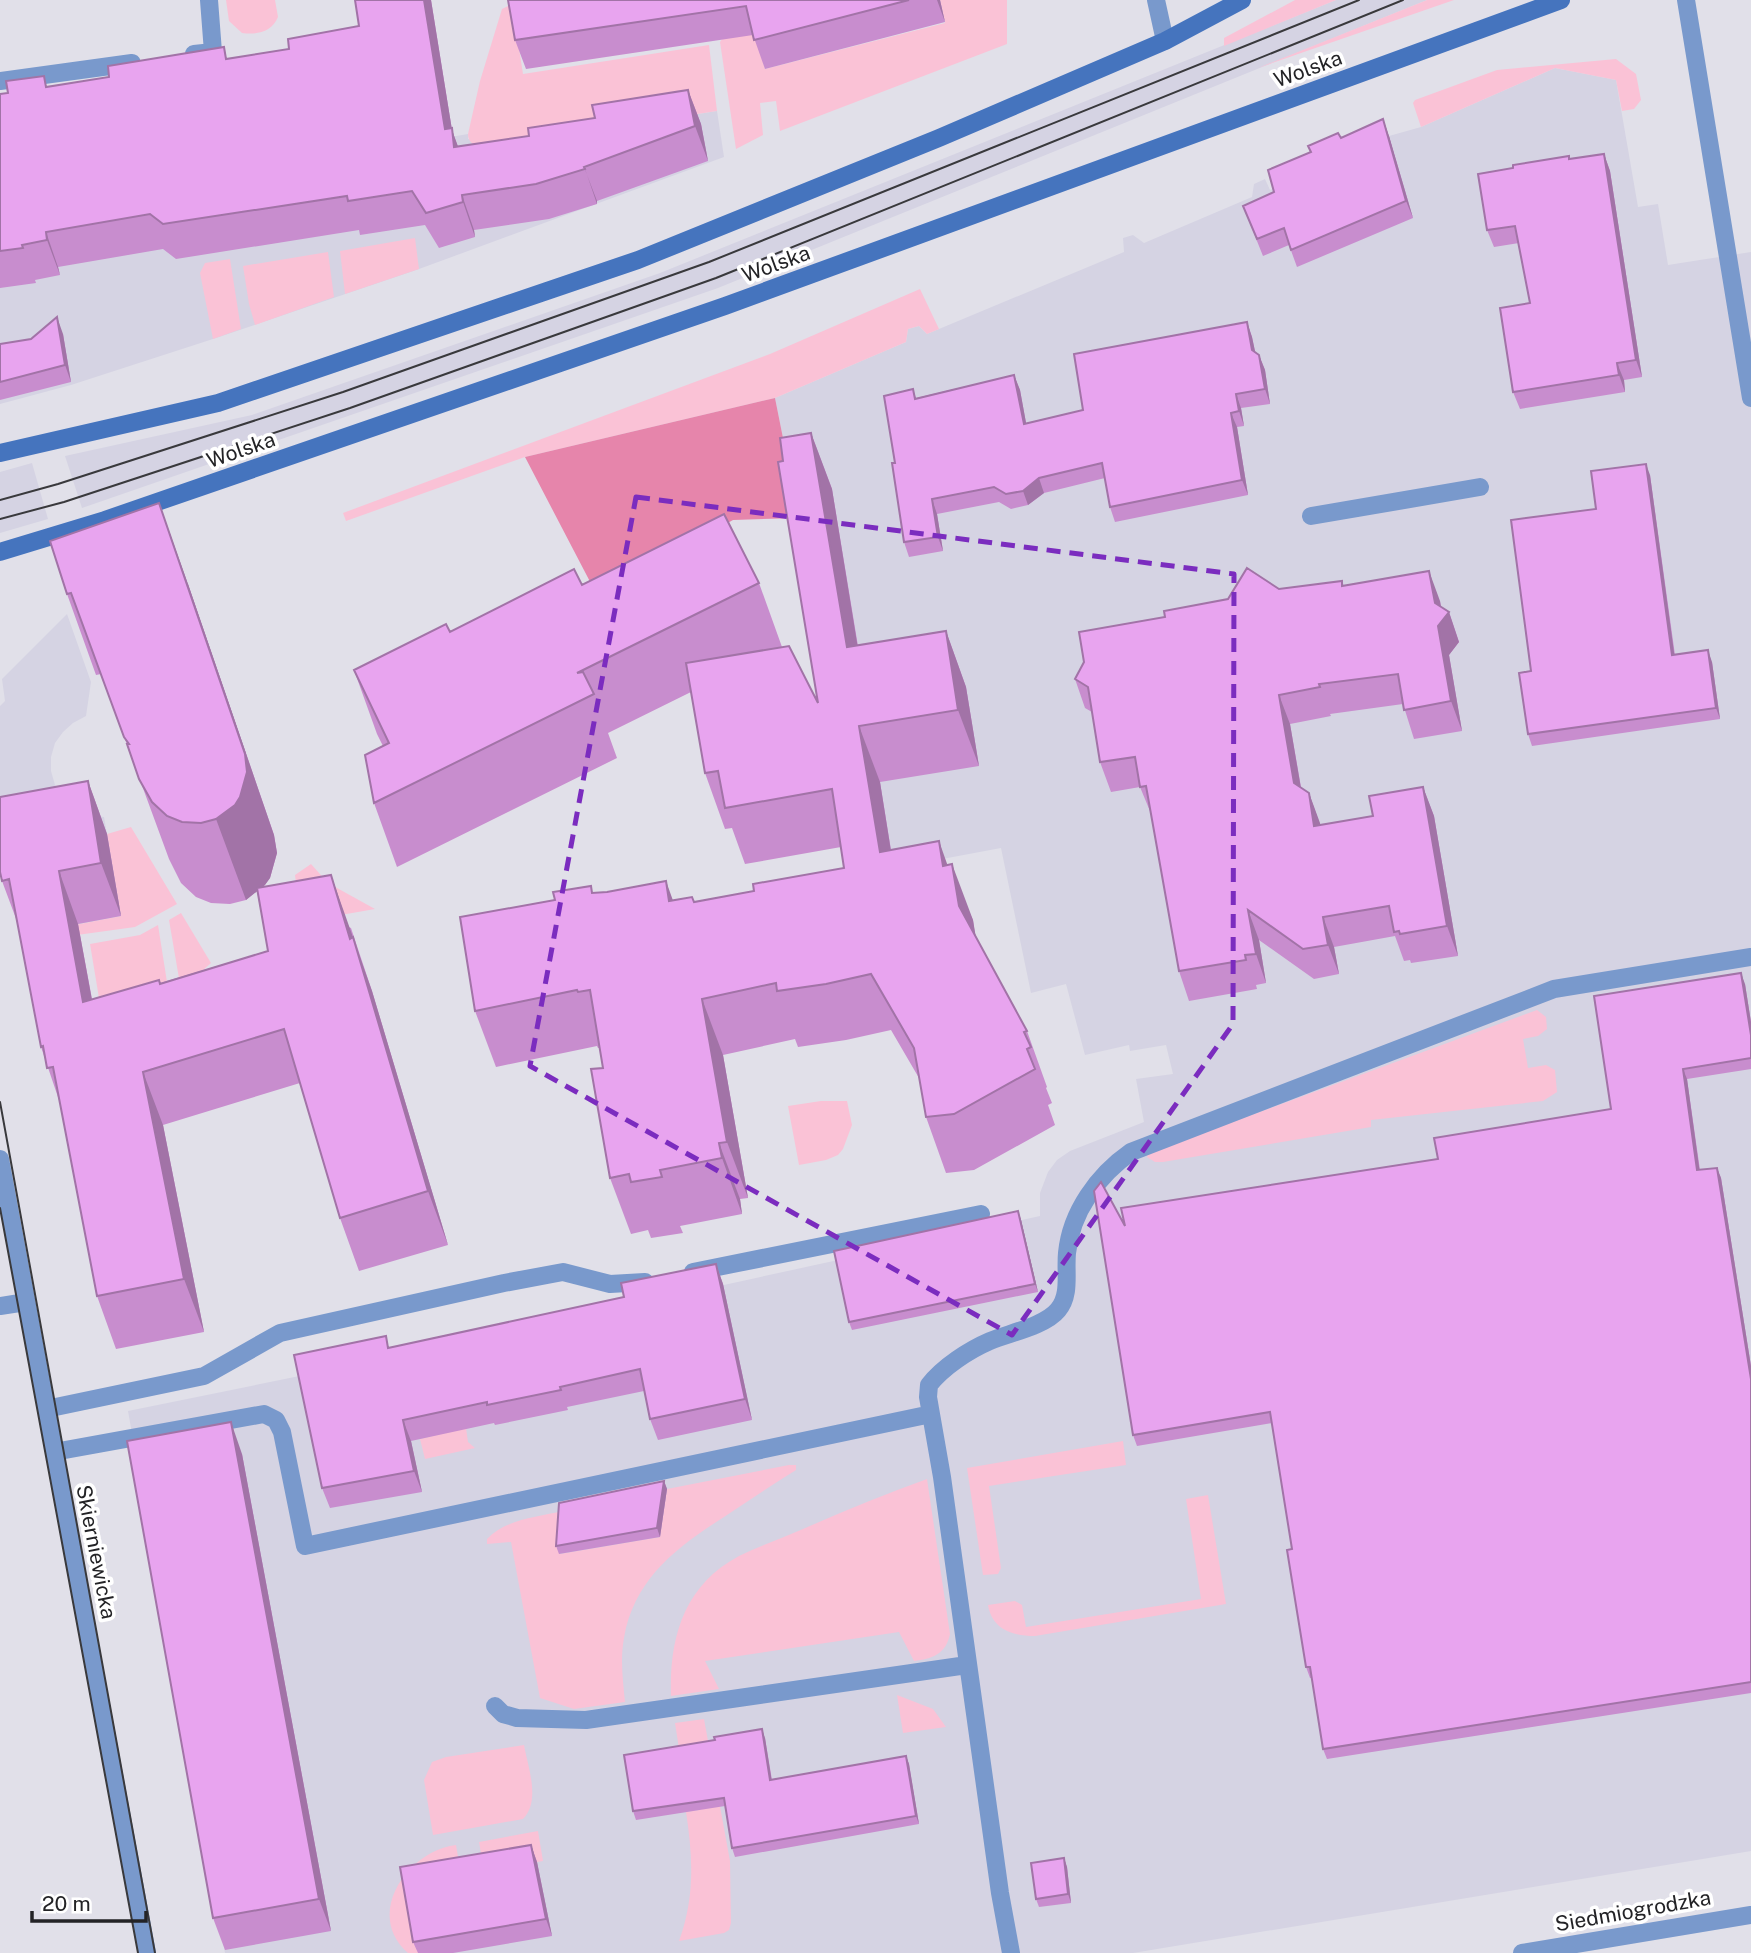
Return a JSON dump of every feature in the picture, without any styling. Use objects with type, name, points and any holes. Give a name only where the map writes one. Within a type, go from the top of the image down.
[{"type":"main road","points":[[0,453],[218,403],[638,260],[939,138],[1165,41],[1242,0]]},
{"type":"main road","name":"Wolska","points":[[0,552],[105,520],[725,306],[1561,0]]},
{"type":"street","points":[[173,57],[213,52],[209,0]]},
{"type":"street","points":[[1156,0],[1165,41]]},
{"type":"street","points":[[1686,0],[1751,398]]},
{"type":"street","points":[[0,81],[146,61]]},
{"type":"street","points":[[1311,516],[1480,487]]},
{"type":"street","points":[[1011,1953],[928,1392],[933,1380],[969,1352],[1045,1320],[1059,1309],[1066,1290],[1066,1254],[1074,1221],[1096,1184],[1131,1152],[1554,989],[1751,957]]},
{"type":"street","name":"Skierniewicka","points":[[0,1159],[146,1953]]},
{"type":"street","points":[[46,1409],[204,1376],[265,1339],[282,1332],[504,1283],[563,1272],[610,1284],[635,1284],[981,1214]]},
{"type":"street","points":[[0,1306],[26,1302]]},
{"type":"street","points":[[54,1452],[264,1414],[276,1420],[282,1432],[306,1546],[931,1414]]},
{"type":"street","points":[[495,1706],[503,1714],[517,1718],[586,1720],[967,1665]]},
{"type":"street","name":"Siedmiogrodzka","points":[[1522,1953],[1751,1914]]},
{"type":"highlighted area","points":[[636,497],[1234,574],[1233,1024],[1012,1335],[530,1066]]},
{"type":"shaded area","points":[[226,0],[275,0],[278,17],[272,26],[263,31],[242,33],[229,21]]},
{"type":"shaded area","points":[[940,0],[1007,0],[1007,44],[780,131],[776,101],[760,103],[763,135],[736,149],[720,42],[748,3],[765,69],[945,23]]},
{"type":"shaded area","points":[[1295,0],[1336,0],[1224,46],[1224,38]]},
{"type":"shaded area","points":[[1336,0],[1427,0],[718,288],[82,508],[65,456],[252,415],[660,273]]},
{"type":"shaded area","points":[[1427,0],[1454,0],[1258,68]]},
{"type":"shaded area","points":[[512,4],[523,74],[709,45],[717,111],[482,147],[470,142],[468,134],[480,81],[502,9]]},
{"type":"shaded area","points":[[1616,59],[1636,74],[1641,100],[1634,109],[1622,111],[1616,80],[1555,68],[1421,127],[1413,103],[1497,70]]},
{"type":"shaded area","points":[[1555,68],[1616,80],[1638,207],[1658,204],[1668,265],[1751,252],[1751,1851],[1133,1953],[225,1953],[128,1411],[393,1357],[1040,1216],[1040,1193],[1048,1172],[1057,1160],[1070,1151],[1144,1122],[1136,1079],[1173,1074],[1166,1045],[1130,1051],[1129,1045],[1085,1055],[1066,984],[1031,993],[1001,848],[857,875],[799,518],[775,398],[906,342],[908,329],[919,326],[927,334],[1124,252],[1123,238],[1133,235],[1144,243],[1252,197],[1254,184],[1265,179],[1270,190],[1389,136],[1421,127]]},
{"type":"shaded area","points":[[717,111],[724,157],[419,269],[71,385],[0,404],[0,206],[468,134],[468,139],[610,128]]},
{"type":"shaded area","points":[[415,238],[419,269],[345,294],[340,251]]},
{"type":"shaded area","points":[[328,252],[334,297],[255,325],[243,266]]},
{"type":"shaded area","points":[[230,259],[241,329],[213,339],[200,273],[205,263]]},
{"type":"shaded area","points":[[920,289],[939,329],[927,334],[919,326],[908,329],[906,342],[775,398],[525,457],[346,521],[343,513],[770,354]]},
{"type":"shaded area","points":[[775,398],[799,518],[733,520],[598,597],[525,457]]},
{"type":"shaded area","points":[[32,463],[48,519],[0,533],[0,472]]},
{"type":"shaded area","points":[[67,614],[91,682],[86,716],[73,723],[55,743],[51,771],[63,799],[89,815],[104,817],[121,916],[76,925],[0,816],[0,706],[5,701],[2,679]]},
{"type":"shaded area","points":[[131,827],[177,904],[135,927],[77,935],[75,925],[121,916],[107,834]]},
{"type":"shaded area","points":[[311,864],[328,883],[375,909],[301,922],[295,875]]},
{"type":"shaded area","points":[[181,913],[211,963],[181,990],[169,920]]},
{"type":"shaded area","points":[[158,925],[170,1001],[103,1022],[90,944],[140,935]]},
{"type":"shaded area","points":[[1537,1010],[1546,1017],[1547,1029],[1538,1036],[1523,1039],[1528,1068],[1546,1065],[1555,1070],[1557,1092],[1543,1101],[1371,1120],[1371,1127],[1163,1162],[1155,1162],[1147,1157],[1148,1153]]},
{"type":"shaded area","points":[[821,1101],[847,1101],[852,1125],[838,1155],[799,1165],[788,1106]]},
{"type":"shaded area","points":[[466,1428],[468,1442],[475,1448],[425,1459],[420,1439]]},
{"type":"shaded area","points":[[1123,1441],[1126,1465],[989,1486],[1001,1568],[998,1574],[983,1575],[967,1468]]},
{"type":"shaded area","points":[[796,1465],[796,1470],[690,1540],[660,1567],[648,1582],[637,1598],[624,1638],[622,1662],[625,1702],[574,1709],[540,1698],[511,1542],[487,1544],[487,1539],[513,1523],[563,1511],[560,1554],[660,1537],[667,1489]]},
{"type":"shaded area","points":[[927,1479],[950,1634],[942,1651],[927,1659],[914,1661],[899,1632],[705,1661],[719,1689],[671,1696],[673,1654],[684,1615],[705,1582],[720,1568],[755,1549]]},
{"type":"shaded area","points":[[1208,1495],[1226,1604],[1035,1636],[1004,1630],[990,1613],[988,1605],[1015,1601],[1022,1605],[1026,1627],[1201,1599],[1186,1499]]},
{"type":"shaded area","points":[[897,1695],[933,1709],[946,1727],[903,1733]]},
{"type":"shaded area","points":[[704,1719],[730,1861],[731,1923],[729,1930],[724,1933],[679,1941],[688,1909],[691,1877],[686,1812],[699,1810],[680,1755],[675,1723]]},
{"type":"shaded area","points":[[524,1745],[532,1793],[528,1812],[523,1819],[433,1835],[424,1780],[432,1762],[446,1757]]},
{"type":"shaded area","points":[[538,1831],[543,1861],[484,1871],[479,1842]]},
{"type":"shaded area","points":[[456,1845],[461,1874],[419,1953],[408,1953],[395,1937],[390,1920],[391,1903],[397,1886],[422,1858],[439,1849]]},
{"type":"building","points":[[355,0],[424,0],[445,129],[452,128],[454,147],[529,136],[528,128],[595,118],[592,105],[688,90],[695,126],[584,167],[585,169],[536,184],[462,195],[463,202],[426,213],[412,191],[348,201],[347,196],[163,224],[150,214],[46,232],[47,240],[22,245],[23,248],[0,251],[0,94],[8,93],[6,81],[44,76],[46,87],[109,77],[108,66],[224,47],[226,59],[289,49],[288,39],[359,26]]},
{"type":"building","points":[[508,0],[909,0],[754,40],[746,6],[515,40]]},
{"type":"building","points":[[1383,119],[1406,201],[1291,250],[1284,228],[1257,239],[1243,206],[1274,192],[1268,170],[1311,152],[1308,146],[1338,133],[1341,138]]},
{"type":"building","points":[[1604,154],[1636,360],[1617,363],[1619,375],[1513,392],[1500,308],[1530,303],[1515,226],[1487,230],[1478,174],[1569,156],[1569,159]]},
{"type":"building","points":[[57,317],[65,365],[0,382],[0,344],[31,339]]},
{"type":"building","points":[[1247,322],[1252,350],[1259,355],[1265,389],[1236,394],[1239,411],[1231,413],[1242,480],[1110,507],[1102,463],[1039,478],[1023,491],[1006,494],[994,487],[932,499],[938,537],[904,542],[884,396],[913,389],[915,399],[1014,375],[1024,424],[1083,410],[1074,354]]},
{"type":"building","points":[[811,433],[847,647],[946,631],[958,710],[859,726],[880,852],[939,841],[943,866],[952,864],[959,906],[1027,1031],[1024,1032],[1031,1047],[1027,1049],[1035,1069],[954,1114],[926,1117],[914,1048],[871,974],[777,991],[776,983],[702,999],[727,1142],[719,1143],[722,1158],[660,1170],[662,1177],[631,1182],[629,1174],[610,1178],[591,1069],[603,1068],[590,990],[577,990],[475,1011],[460,917],[555,900],[553,892],[591,886],[592,893],[607,892],[666,881],[669,901],[692,897],[694,902],[754,891],[753,884],[844,868],[832,789],[725,808],[718,771],[705,773],[686,663],[789,646],[818,703],[778,462],[783,461],[780,438]]},
{"type":"building","points":[[1646,464],[1672,655],[1708,650],[1716,708],[1528,734],[1519,673],[1531,671],[1511,520],[1596,509],[1591,471]]},
{"type":"building","points":[[159,503],[245,754],[247,772],[235,805],[216,819],[201,823],[182,822],[167,816],[152,802],[139,779],[129,744],[124,737],[71,593],[67,594],[50,541]]},
{"type":"building","points":[[724,514],[759,583],[577,673],[583,672],[594,694],[374,803],[365,755],[389,743],[354,670],[446,624],[450,632],[574,569],[582,585]]},
{"type":"building","points":[[1247,568],[1279,589],[1342,581],[1342,586],[1429,571],[1435,603],[1449,612],[1438,626],[1451,701],[1404,710],[1398,674],[1319,684],[1320,687],[1279,695],[1294,783],[1309,793],[1314,826],[1373,816],[1369,796],[1423,787],[1447,926],[1400,934],[1399,931],[1394,932],[1389,906],[1323,917],[1328,945],[1303,949],[1248,910],[1256,954],[1245,955],[1246,960],[1179,971],[1146,786],[1140,787],[1135,757],[1100,762],[1088,687],[1075,679],[1084,662],[1079,632],[1165,617],[1164,611],[1228,599]]},
{"type":"building","points":[[88,781],[101,863],[59,871],[83,1002],[159,980],[160,984],[268,951],[257,888],[331,875],[350,939],[353,937],[428,1191],[340,1218],[284,1029],[143,1072],[184,1279],[97,1296],[53,1067],[47,1068],[43,1046],[41,1047],[9,879],[2,881],[0,872],[0,797]]},
{"type":"building","points":[[1741,973],[1751,1035],[1751,1058],[1683,1069],[1697,1170],[1717,1168],[1751,1379],[1751,1682],[1323,1749],[1310,1667],[1306,1667],[1287,1550],[1292,1549],[1270,1412],[1133,1435],[1094,1191],[1101,1182],[1125,1226],[1121,1208],[1438,1159],[1434,1138],[1611,1109],[1594,996]]},
{"type":"building","points":[[1018,1211],[1035,1284],[849,1322],[834,1251]]},
{"type":"building","points":[[716,1264],[745,1399],[650,1419],[640,1369],[560,1387],[561,1390],[403,1420],[414,1471],[322,1488],[294,1355],[386,1336],[388,1348],[624,1297],[621,1283]]},
{"type":"building","points":[[231,1422],[319,1899],[213,1918],[127,1441]]},
{"type":"building","points":[[664,1481],[657,1528],[556,1546],[559,1503]]},
{"type":"building","points":[[762,1729],[770,1780],[906,1756],[916,1816],[732,1848],[724,1798],[633,1811],[624,1755],[715,1740],[714,1737]]},
{"type":"building","points":[[531,1845],[546,1919],[413,1942],[400,1867]]},
{"type":"building","points":[[1064,1858],[1068,1894],[1036,1899],[1031,1863]]},
{"type":"tram line","points":[[0,500],[58,484],[343,392],[709,262],[1359,0]]},
{"type":"tram line","points":[[0,519],[64,502],[350,408],[716,278],[1403,0]]},
{"type":"tram line","points":[[0,1102],[155,1953]]},
{"type":"tram line","points":[[0,1208],[138,1953]]}]
